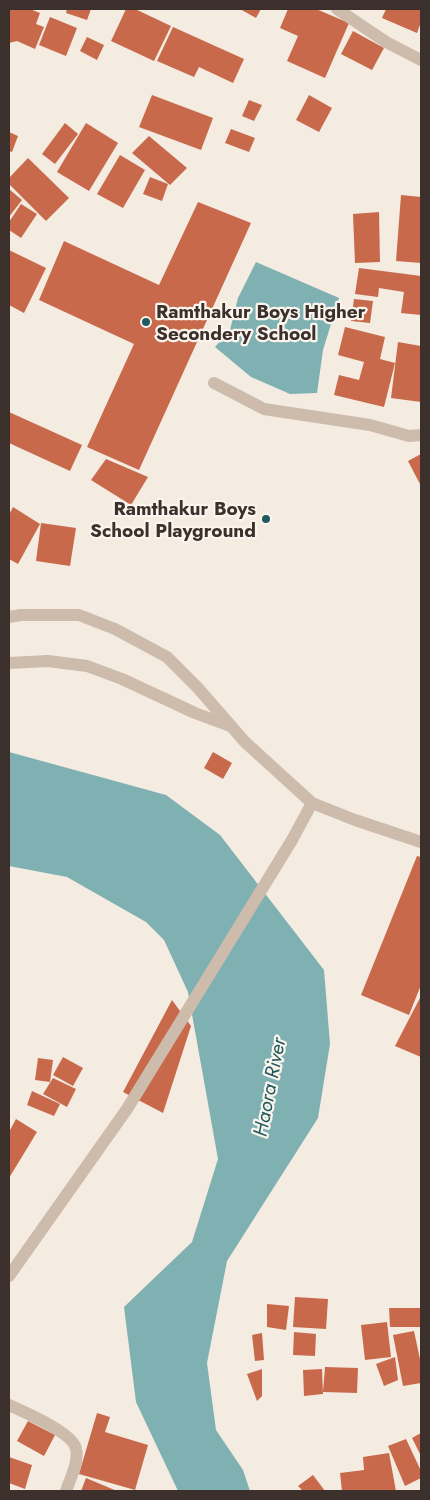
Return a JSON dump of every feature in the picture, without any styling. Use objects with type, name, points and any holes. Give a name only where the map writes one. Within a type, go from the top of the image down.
[{"type":"street","points":[[337,9],[386,42],[421,60]]},
{"type":"street","points":[[214,383],[264,409],[370,425],[409,436],[421,435]]},
{"type":"street","points":[[9,617],[21,614],[79,614],[115,629],[167,657],[197,687],[245,742],[312,803],[355,820],[421,842]]},
{"type":"street","points":[[9,663],[48,661],[87,666],[122,679],[195,713],[232,726]]},
{"type":"street","points":[[9,1276],[127,1109],[292,840],[312,803]]},
{"type":"street","points":[[9,1405],[57,1429],[74,1445],[76,1461],[66,1491]]},
{"type":"water","points":[[256,262],[339,298],[323,350],[317,393],[290,394],[251,377],[215,347],[230,330],[238,298]]},
{"type":"water","name":"Haora River","points":[[9,752],[166,795],[220,835],[324,970],[330,1044],[318,1118],[227,1261],[207,1363],[216,1430],[243,1470],[250,1491],[178,1491],[136,1402],[124,1307],[192,1242],[218,1159],[188,992],[164,940],[146,922],[67,877],[9,866]]},
{"type":"building","points":[[9,9],[30,9],[40,13],[36,24],[44,27],[35,49],[17,41],[9,43]]},
{"type":"building","points":[[67,9],[91,9],[87,20],[66,13]]},
{"type":"building","points":[[126,9],[135,9],[171,26],[154,61],[111,41]]},
{"type":"building","points":[[240,9],[261,9],[256,18]]},
{"type":"building","points":[[288,9],[316,9],[349,23],[325,78],[287,61],[298,36],[280,28]]},
{"type":"building","points":[[386,9],[421,9],[421,22],[417,33],[382,18]]},
{"type":"building","points":[[50,17],[77,28],[66,56],[39,45]]},
{"type":"building","points":[[173,27],[244,59],[233,83],[199,67],[194,77],[157,61]]},
{"type":"building","points":[[353,31],[384,48],[372,70],[341,54]]},
{"type":"building","points":[[87,37],[104,45],[97,60],[80,51]]},
{"type":"building","points":[[152,95],[213,118],[201,150],[139,127]]},
{"type":"building","points":[[309,95],[332,108],[319,132],[296,120]]},
{"type":"building","points":[[249,100],[262,105],[254,121],[242,116]]},
{"type":"building","points":[[65,123],[78,134],[55,164],[42,154]]},
{"type":"building","points":[[86,123],[118,143],[89,191],[57,172]]},
{"type":"building","points":[[231,129],[255,138],[249,152],[225,143]]},
{"type":"building","points":[[9,132],[18,136],[12,152],[9,151]]},
{"type":"building","points":[[149,136],[187,168],[170,185],[132,153]]},
{"type":"building","points":[[120,155],[145,170],[123,208],[97,194]]},
{"type":"building","points":[[28,158],[69,198],[46,221],[9,184],[9,178]]},
{"type":"building","points":[[150,177],[168,184],[162,201],[143,194]]},
{"type":"building","points":[[9,189],[22,200],[9,217]]},
{"type":"building","points":[[401,195],[421,197],[421,263],[396,261]]},
{"type":"building","name":"Ramthakur Boys Higher Secondery School","points":[[198,202],[251,223],[139,470],[87,447],[134,344],[39,300],[64,241],[159,285]]},
{"type":"building","points":[[21,204],[37,214],[21,238],[9,230],[9,222]]},
{"type":"building","points":[[379,212],[380,262],[355,263],[353,214]]},
{"type":"building","points":[[9,250],[46,268],[24,313],[9,305]]},
{"type":"building","points":[[359,268],[421,276],[421,315],[401,313],[404,292],[379,288],[378,297],[355,294]]},
{"type":"building","points":[[354,299],[373,301],[370,323],[351,321]]},
{"type":"building","points":[[345,327],[385,337],[380,359],[395,363],[384,407],[334,395],[339,375],[359,380],[364,362],[338,355]]},
{"type":"building","points":[[398,342],[421,346],[421,402],[391,398]]},
{"type":"building","points":[[9,412],[82,445],[70,471],[9,443]]},
{"type":"building","points":[[421,454],[421,486],[408,461]]},
{"type":"building","points":[[106,459],[148,477],[131,505],[91,480]]},
{"type":"building","points":[[13,507],[40,524],[18,564],[9,559],[9,515]]},
{"type":"building","points":[[41,523],[76,528],[70,566],[36,561]]},
{"type":"building","points":[[213,752],[232,763],[223,779],[204,768]]},
{"type":"building","points":[[417,856],[421,857],[421,985],[409,1015],[361,995]]},
{"type":"building","points":[[421,996],[421,1057],[395,1046]]},
{"type":"building","points":[[172,1000],[191,1026],[163,1113],[123,1092]]},
{"type":"building","points":[[63,1057],[83,1068],[73,1086],[53,1075]]},
{"type":"building","points":[[38,1058],[53,1060],[50,1082],[35,1080]]},
{"type":"building","points":[[53,1078],[76,1089],[67,1107],[43,1094]]},
{"type":"building","points":[[32,1091],[60,1104],[54,1116],[27,1105]]},
{"type":"building","points":[[16,1119],[37,1132],[9,1178],[9,1132]]},
{"type":"building","points":[[295,1297],[328,1299],[326,1329],[293,1327]]},
{"type":"building","points":[[267,1304],[289,1306],[286,1330],[267,1327]]},
{"type":"building","points":[[389,1308],[420,1308],[421,1327],[390,1327]]},
{"type":"building","points":[[387,1322],[391,1357],[365,1360],[361,1325]]},
{"type":"building","points":[[414,1331],[421,1364],[421,1383],[403,1386],[393,1335]]},
{"type":"building","points":[[294,1332],[316,1334],[315,1356],[293,1355]]},
{"type":"building","points":[[262,1333],[264,1360],[255,1361],[252,1335]]},
{"type":"building","points":[[395,1357],[398,1380],[384,1386],[376,1364]]},
{"type":"building","points":[[325,1367],[358,1368],[357,1393],[323,1392]]},
{"type":"building","points":[[262,1369],[262,1396],[257,1401],[247,1374]]},
{"type":"building","points":[[322,1369],[323,1394],[304,1396],[303,1370]]},
{"type":"building","points":[[97,1413],[110,1417],[105,1432],[148,1445],[135,1490],[79,1474]]},
{"type":"building","points":[[28,1421],[55,1435],[44,1456],[17,1441]]},
{"type":"building","points":[[421,1433],[421,1456],[412,1438]]},
{"type":"building","points":[[406,1439],[421,1471],[421,1478],[405,1486],[388,1446]]},
{"type":"building","points":[[389,1453],[396,1491],[342,1491],[340,1473],[364,1470],[363,1457]]},
{"type":"building","points":[[9,1457],[32,1465],[25,1489],[9,1483]]},
{"type":"building","points":[[313,1475],[325,1491],[303,1491],[298,1486]]},
{"type":"building","points":[[86,1478],[117,1491],[81,1491]]},
{"type":"place","name":"Ramthakur Boys Higher Secondery School","points":[[146,322]]},
{"type":"place","name":"Ramthakur Boys School Playground","points":[[266,519]]}]
